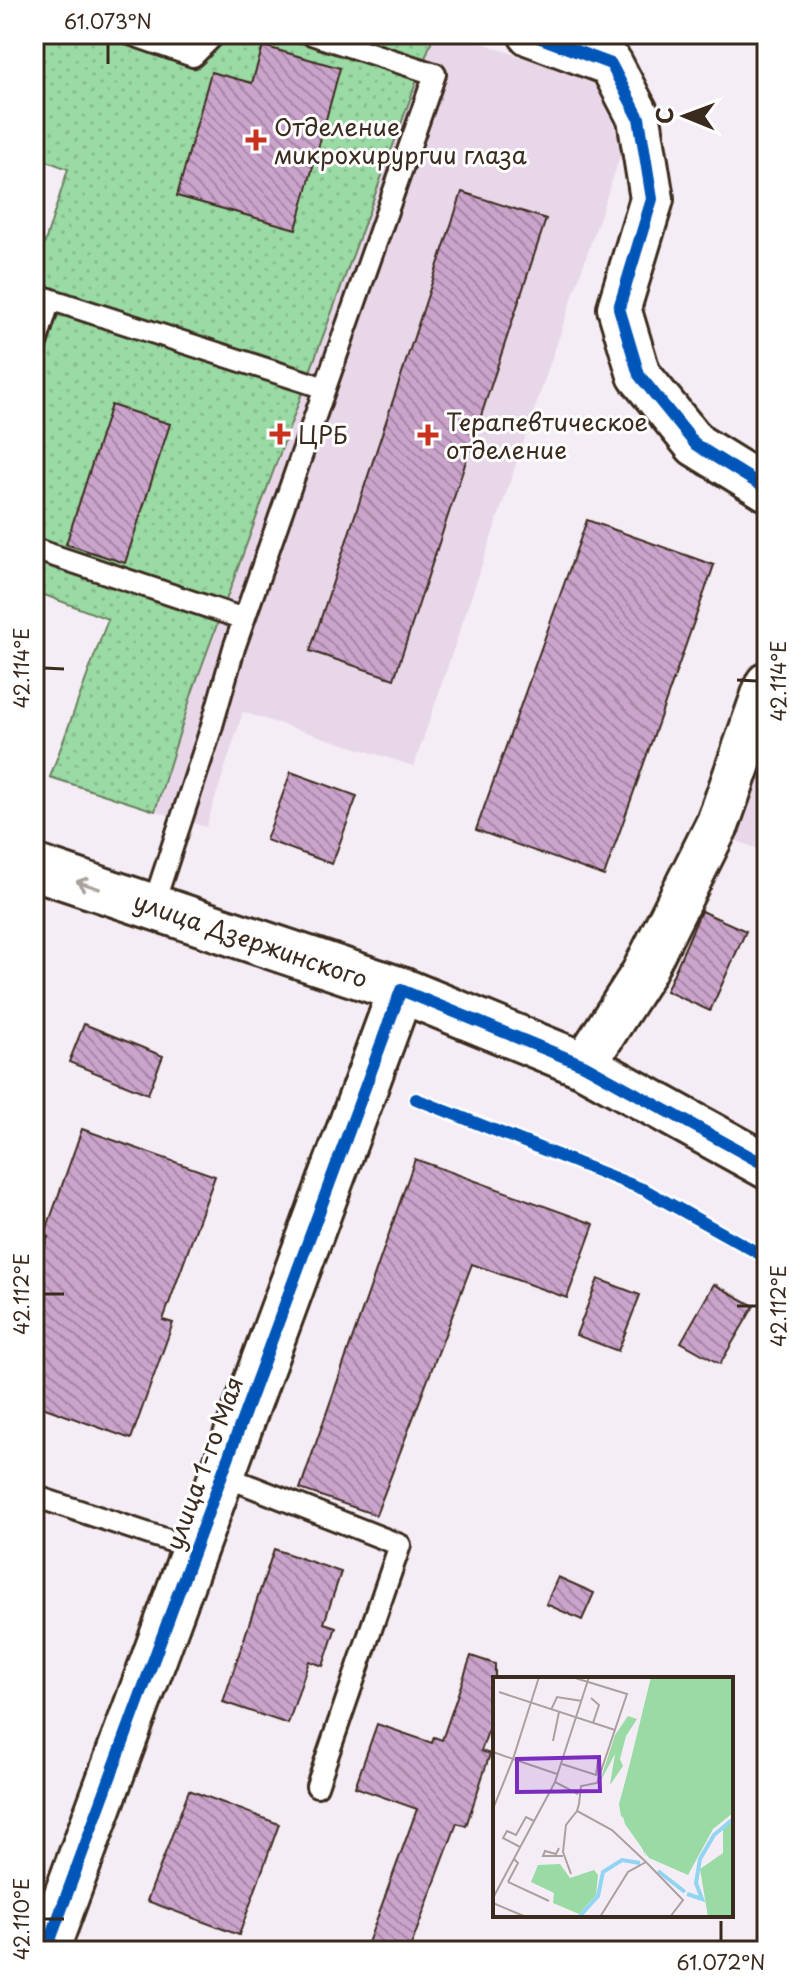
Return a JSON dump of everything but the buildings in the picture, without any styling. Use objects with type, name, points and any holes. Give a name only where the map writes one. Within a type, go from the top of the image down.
[{"type":"street","points":[[530,34],[611,64],[639,118],[652,199],[619,308],[639,375],[696,445],[767,489]]},
{"type":"street","points":[[584,1065],[643,973],[718,823],[767,684]]},
{"type":"street","name":"улица Дзержинского","points":[[34,867],[401,990],[584,1065],[767,1166]]},
{"type":"street","name":"улица 1-го Мая","points":[[46,1951],[401,990]]},
{"type":"lane","points":[[130,34],[193,56],[215,34]]},
{"type":"lane","points":[[153,906],[244,619],[435,74],[311,34]]},
{"type":"lane","points":[[34,350],[42,296],[325,388]]},
{"type":"lane","points":[[34,549],[244,619]]},
{"type":"lane","points":[[222,1475],[400,1545],[317,1786]]},
{"type":"lane","points":[[34,1496],[195,1549]]},
{"type":"shaded area","name":"ЦРБ","points":[[34,34],[457,34],[598,84],[623,148],[414,766],[243,712],[206,827],[50,777],[108,619],[34,591],[34,277],[68,169],[34,156]]},
{"type":"shaded area","points":[[767,756],[767,852],[734,840]]},
{"type":"green space","points":[[34,34],[434,34],[193,690],[155,811],[50,777],[108,619],[34,591],[34,277],[68,169],[34,156]]},
{"type":"cycle path","points":[[530,34],[611,64],[639,118],[652,199],[619,308],[639,375],[696,445],[767,489]]},
{"type":"cycle path","points":[[46,1951],[401,990],[584,1065],[767,1166]]},
{"type":"cycle path","points":[[416,1099],[645,1190],[767,1258]]},
{"type":"place","name":"Отделение микрохирургии глаза","points":[[256,140]]},
{"type":"place","name":"ЦРБ","points":[[280,434]]},
{"type":"place","name":"Терапевтическое отделение","points":[[428,435]]}]
